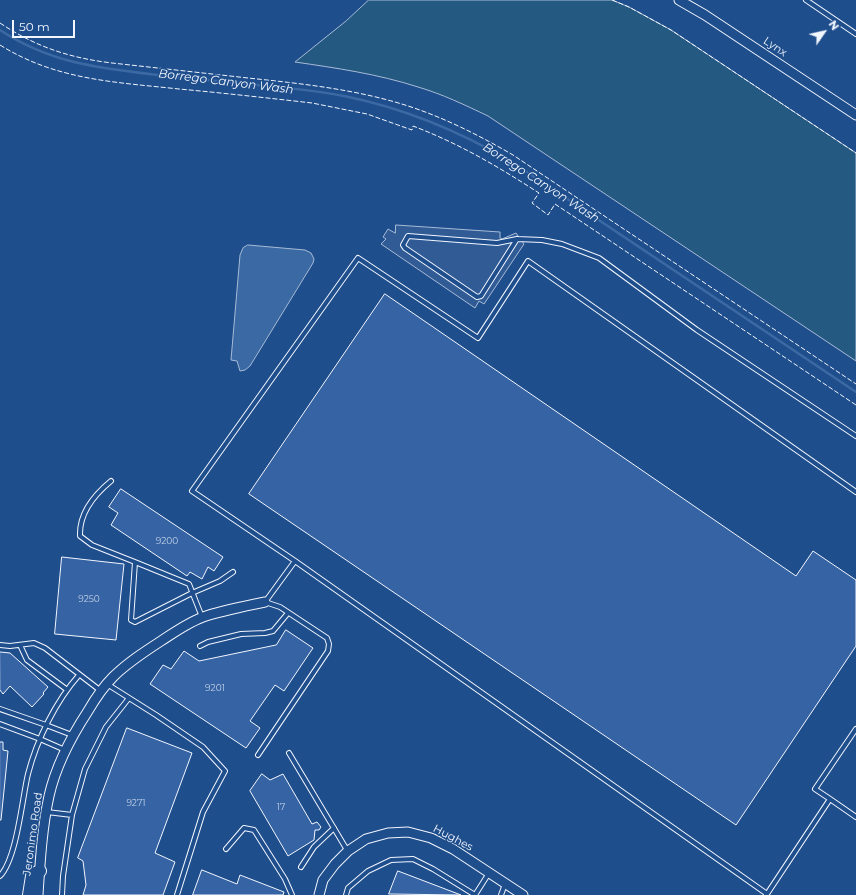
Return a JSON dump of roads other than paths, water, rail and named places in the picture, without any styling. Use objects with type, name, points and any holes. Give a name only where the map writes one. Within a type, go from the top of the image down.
[{"type":"main road","points":[[29,895],[32,876],[40,871]]},
{"type":"street","name":"Lynx","points":[[679,0],[705,15],[856,115]]},
{"type":"street","name":"Jeronimo Road","points":[[38,895],[49,796],[65,750],[104,688],[112,678],[134,659],[173,633],[202,618],[240,607],[265,602]]},
{"type":"street","name":"Hughes","points":[[319,895],[323,880],[335,864],[348,851],[366,839],[388,833],[408,832],[431,838],[453,849],[523,895]]},
{"type":"lane","points":[[806,0],[856,34]]},
{"type":"lane","points":[[517,239],[481,296],[477,297],[405,248],[404,245],[408,236],[497,244],[517,239],[542,240],[562,244],[599,258],[697,330],[856,436]]},
{"type":"lane","points":[[830,800],[767,895],[295,561],[192,491],[358,258],[478,338],[528,261],[856,492]]},
{"type":"lane","points":[[111,481],[100,490],[88,505],[80,527],[80,536],[92,544],[189,584],[202,618]]},
{"type":"lane","points":[[258,755],[328,652],[329,644],[327,638],[288,613],[272,604],[265,602],[295,561]]},
{"type":"lane","points":[[136,562],[131,615],[131,620],[135,622],[192,593],[220,581],[234,572]]},
{"type":"lane","points":[[200,646],[208,642],[241,634],[265,634],[273,631],[288,613]]},
{"type":"lane","points":[[0,645],[34,643],[45,648],[79,674],[104,688],[129,698],[203,747],[225,771],[203,812],[177,895]]},
{"type":"lane","points":[[20,645],[28,660],[66,689]]},
{"type":"lane","points":[[0,876],[11,857],[29,773],[40,739],[66,689],[79,674]]},
{"type":"lane","points":[[62,895],[63,876],[72,815],[85,769],[106,727],[129,698]]},
{"type":"lane","points":[[0,709],[73,736]]},
{"type":"lane","points":[[0,724],[65,750]]},
{"type":"lane","points":[[856,729],[815,789],[856,817]]},
{"type":"lane","points":[[289,753],[348,851]]},
{"type":"lane","points":[[47,812],[72,815]]},
{"type":"lane","points":[[226,849],[244,828],[254,830],[285,879],[292,895]]},
{"type":"lane","points":[[301,867],[314,848],[334,828]]},
{"type":"lane","points":[[346,895],[348,888],[368,871],[391,860],[413,859],[433,869],[475,895],[489,873]]},
{"type":"lane","points":[[501,895],[505,884]]},
{"type":"waterway","name":"Borrego Canyon Wash","points":[[0,30],[20,42],[40,51],[80,64],[101,68],[335,94],[388,107],[431,122],[472,140],[512,162],[856,392]]}]
